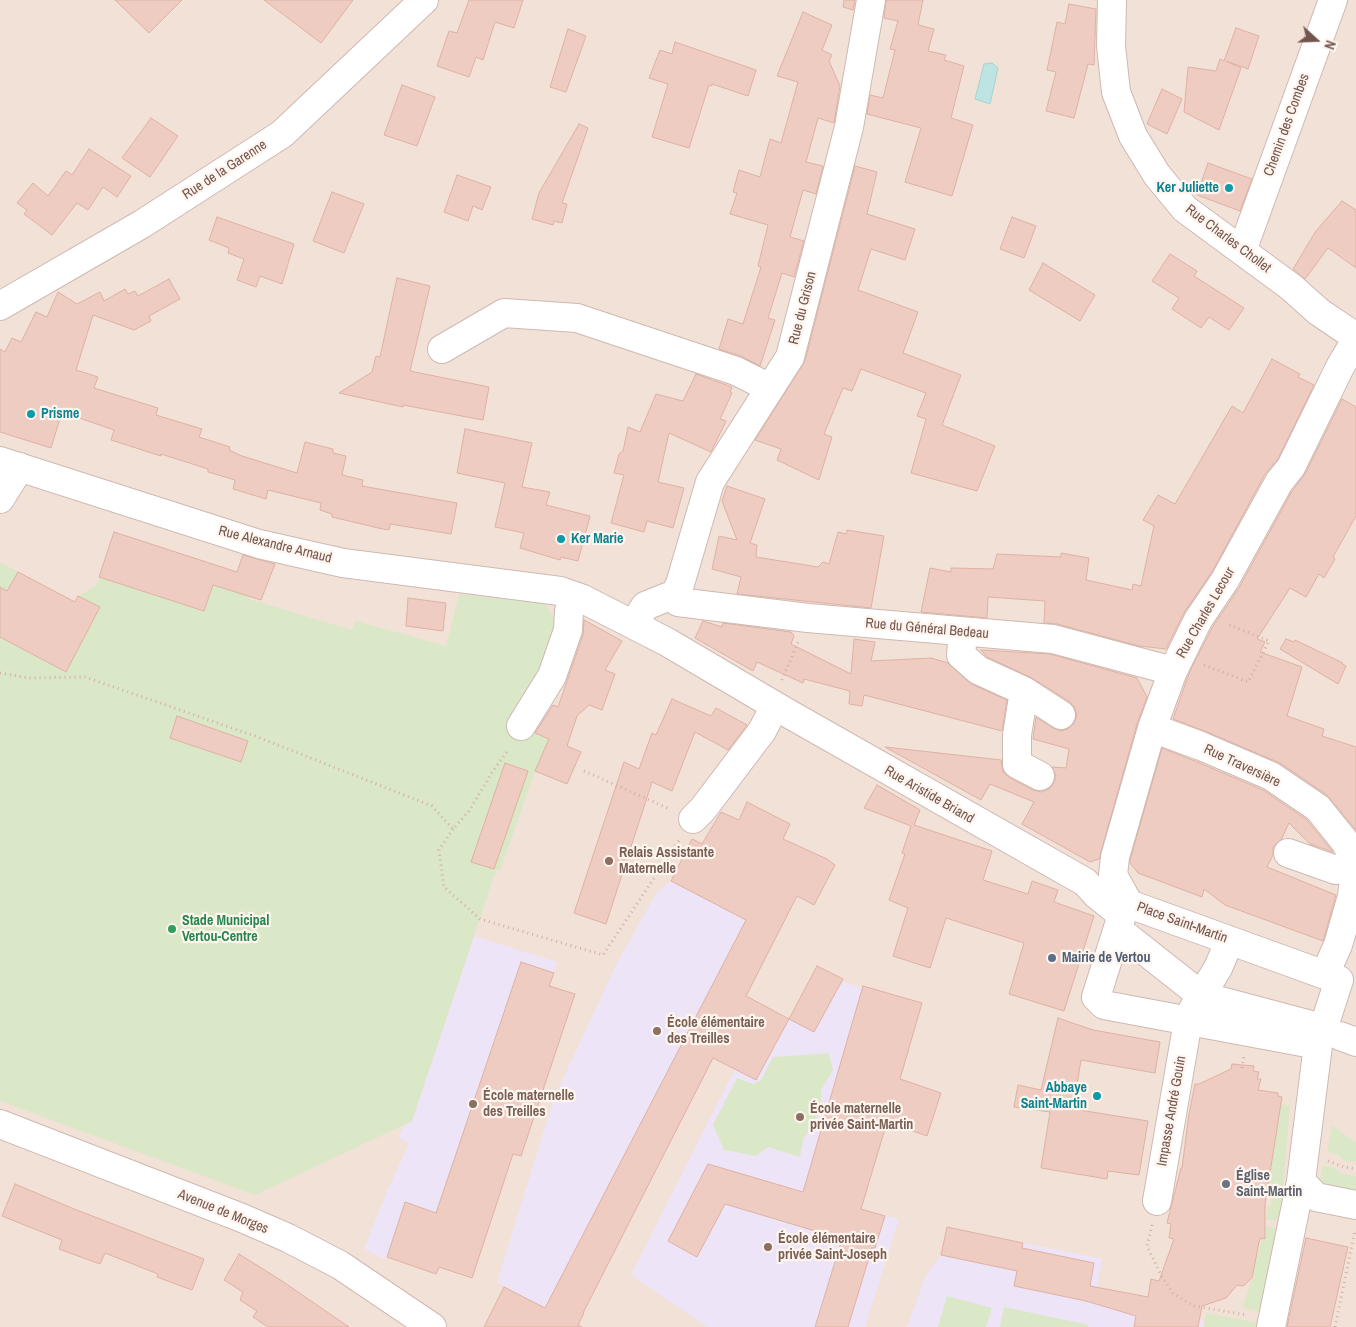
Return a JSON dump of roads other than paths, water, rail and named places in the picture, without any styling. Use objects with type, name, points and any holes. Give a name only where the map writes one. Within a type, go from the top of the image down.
[{"type":"street","name":"Rue du Grison","points":[[667,642],[676,598],[710,482],[790,357],[850,127],[871,0]]},
{"type":"street","name":"Rue Charles Chollet","points":[[1112,0],[1111,46],[1116,92],[1133,136],[1156,175],[1185,209],[1291,287],[1319,312],[1356,339]]},
{"type":"street","name":"Chemin des Combes","points":[[1242,251],[1333,0]]},
{"type":"street","name":"Rue de la Garenne","points":[[0,306],[142,224],[282,134],[420,1]]},
{"type":"street","points":[[442,349],[504,313],[577,318],[736,371],[770,388]]},
{"type":"street","name":"Rue Charles Lecour","points":[[1113,875],[1115,857],[1152,728],[1184,666],[1198,620],[1225,580],[1279,482],[1291,467],[1340,367],[1356,339]]},
{"type":"street","points":[[0,499],[10,464]]},
{"type":"street","name":"Rue Alexandre Arnaud","points":[[10,464],[259,544],[343,563],[567,594]]},
{"type":"street","points":[[521,726],[552,676],[568,630],[570,610],[567,594]]},
{"type":"street","name":"Rue Aristide Briand","points":[[567,594],[597,605],[667,642],[777,695],[1085,882],[1097,896],[1125,918],[1193,1010]]},
{"type":"street","points":[[634,624],[645,606],[676,598]]},
{"type":"street","name":"Rue du Général Bedeau","points":[[676,598],[808,618],[1053,639],[1184,666]]},
{"type":"street","points":[[963,632],[961,655],[978,670],[1024,691],[1061,715]]},
{"type":"street","points":[[1024,691],[1018,735],[1017,764],[1040,776]]},
{"type":"street","points":[[693,819],[703,809],[762,731],[777,695]]},
{"type":"street","name":"Rue Traversière","points":[[1152,728],[1201,746],[1271,776],[1318,808],[1346,843],[1353,858],[1354,879],[1352,896],[1338,945],[1340,975]]},
{"type":"street","points":[[1288,853],[1336,870],[1352,867]]},
{"type":"street","points":[[1085,882],[1104,881],[1113,875],[1125,918]]},
{"type":"street","name":"Place Saint-Martin","points":[[1320,1034],[1193,1010],[1104,1005],[1096,997],[1125,918],[1340,975]]},
{"type":"street","name":"Impasse André Gouin","points":[[1157,1201],[1193,1010],[1218,968],[1224,954]]},
{"type":"street","points":[[1271,1323],[1301,1181],[1320,1034],[1340,975]]},
{"type":"street","name":"Avenue de Morges","points":[[0,1124],[242,1218],[288,1238],[340,1266],[432,1327]]},
{"type":"street","points":[[1301,1181],[1316,1197],[1356,1206]]},
{"type":"water","points":[[992,63],[998,68],[990,104],[975,99],[984,64]]},
{"type":"place","name":"Ker Juliette","points":[[1229,188]]},
{"type":"place","name":"Prisme","points":[[31,414]]},
{"type":"place","name":"Ker Marie","points":[[561,539]]},
{"type":"place","name":"Relais Assistante Maternelle","points":[[609,861]]},
{"type":"place","name":"Stade Municipal Vertou-Centre","points":[[172,929]]},
{"type":"place","name":"Mairie de Vertou","points":[[1052,958]]},
{"type":"place","name":"École élémentaire des Treilles","points":[[657,1031]]},
{"type":"place","name":"Abbaye Saint-Martin","points":[[1097,1096]]},
{"type":"place","name":"École maternelle des Treilles","points":[[473,1104]]},
{"type":"place","name":"École maternelle privée Saint-Martin","points":[[800,1117]]},
{"type":"place","name":"Église Saint-Martin","points":[[1226,1184]]},
{"type":"place","name":"École élémentaire privée Saint-Joseph","points":[[768,1247]]}]
